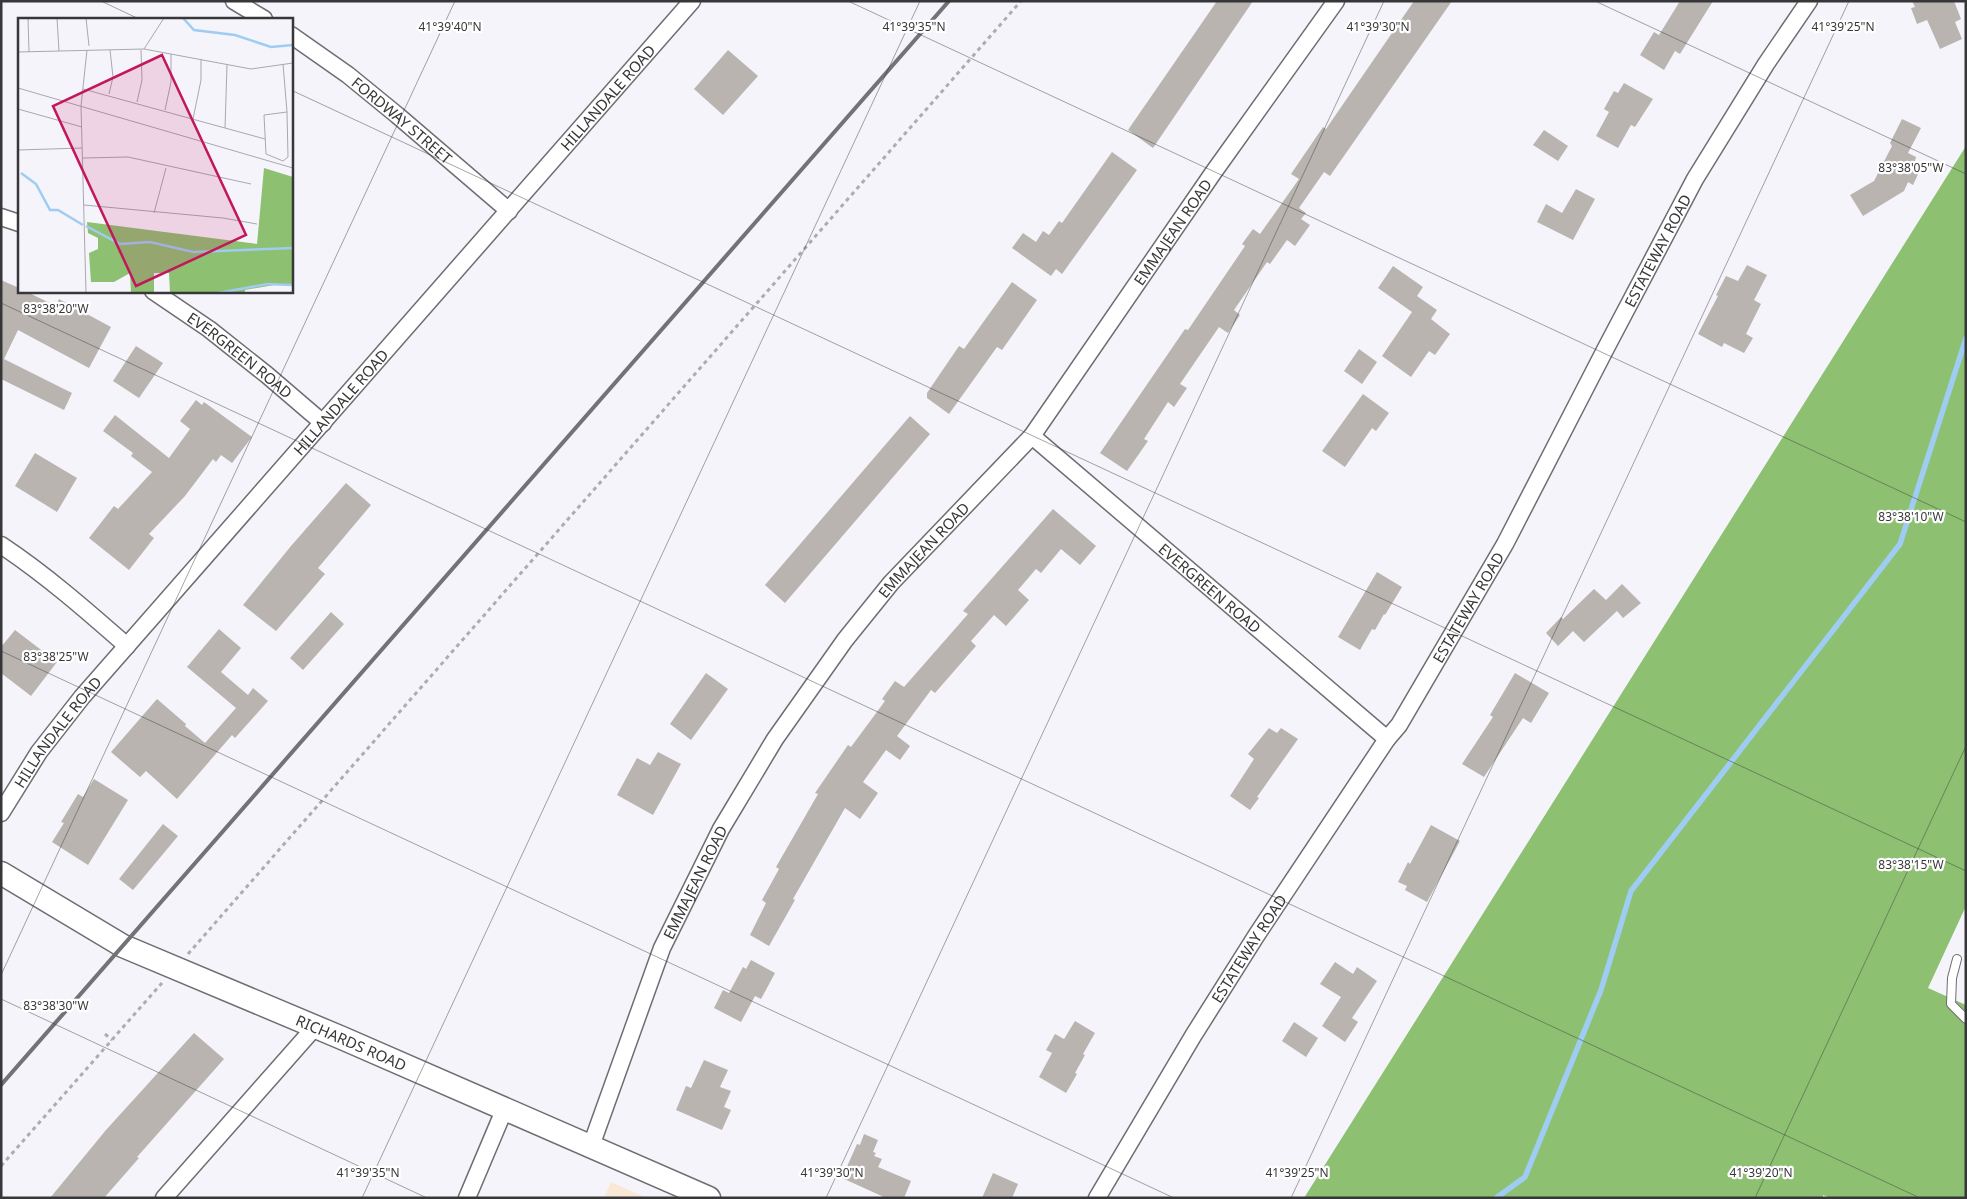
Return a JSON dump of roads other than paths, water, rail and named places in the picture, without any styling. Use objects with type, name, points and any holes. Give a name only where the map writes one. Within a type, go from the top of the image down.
[{"type":"street","points":[[234,1],[262,18]]},
{"type":"street","name":"HILLANDALE ROAD","points":[[1,813],[39,752],[82,698],[692,1]]},
{"type":"street","name":"EMMAJEAN ROAD","points":[[591,1146],[662,948],[721,829],[775,739],[845,640],[891,583],[1032,436],[1213,173],[1336,1]]},
{"type":"street","name":"ESTATEWAY ROAD","points":[[1097,1198],[1256,936],[1387,740],[1399,726],[1505,544],[1698,174],[1766,64],[1809,1]]},
{"type":"street","name":"FORDWAY STREET","points":[[292,36],[348,75],[509,211]]},
{"type":"street","points":[[1,217],[18,223]]},
{"type":"street","name":"EVERGREEN ROAD","points":[[154,292],[209,329],[267,375],[323,424]]},
{"type":"street","name":"EVERGREEN ROAD","points":[[1032,436],[1387,740]]},
{"type":"street","points":[[1,545],[30,564],[127,646]]},
{"type":"street","name":"RICHARDS ROAD","points":[[1,873],[123,946],[315,1026],[709,1198]]},
{"type":"street","points":[[164,1198],[315,1026]]},
{"type":"street","points":[[467,1198],[505,1108]]},
{"type":"lane","points":[[1957,959],[1952,978],[1951,1004],[1966,1018]]},
{"type":"waterway","points":[[1496,1198],[1525,1177],[1601,990],[1631,891],[1900,544],[1966,338]]},
{"type":"railway","points":[[1,1085],[949,1]]}]
